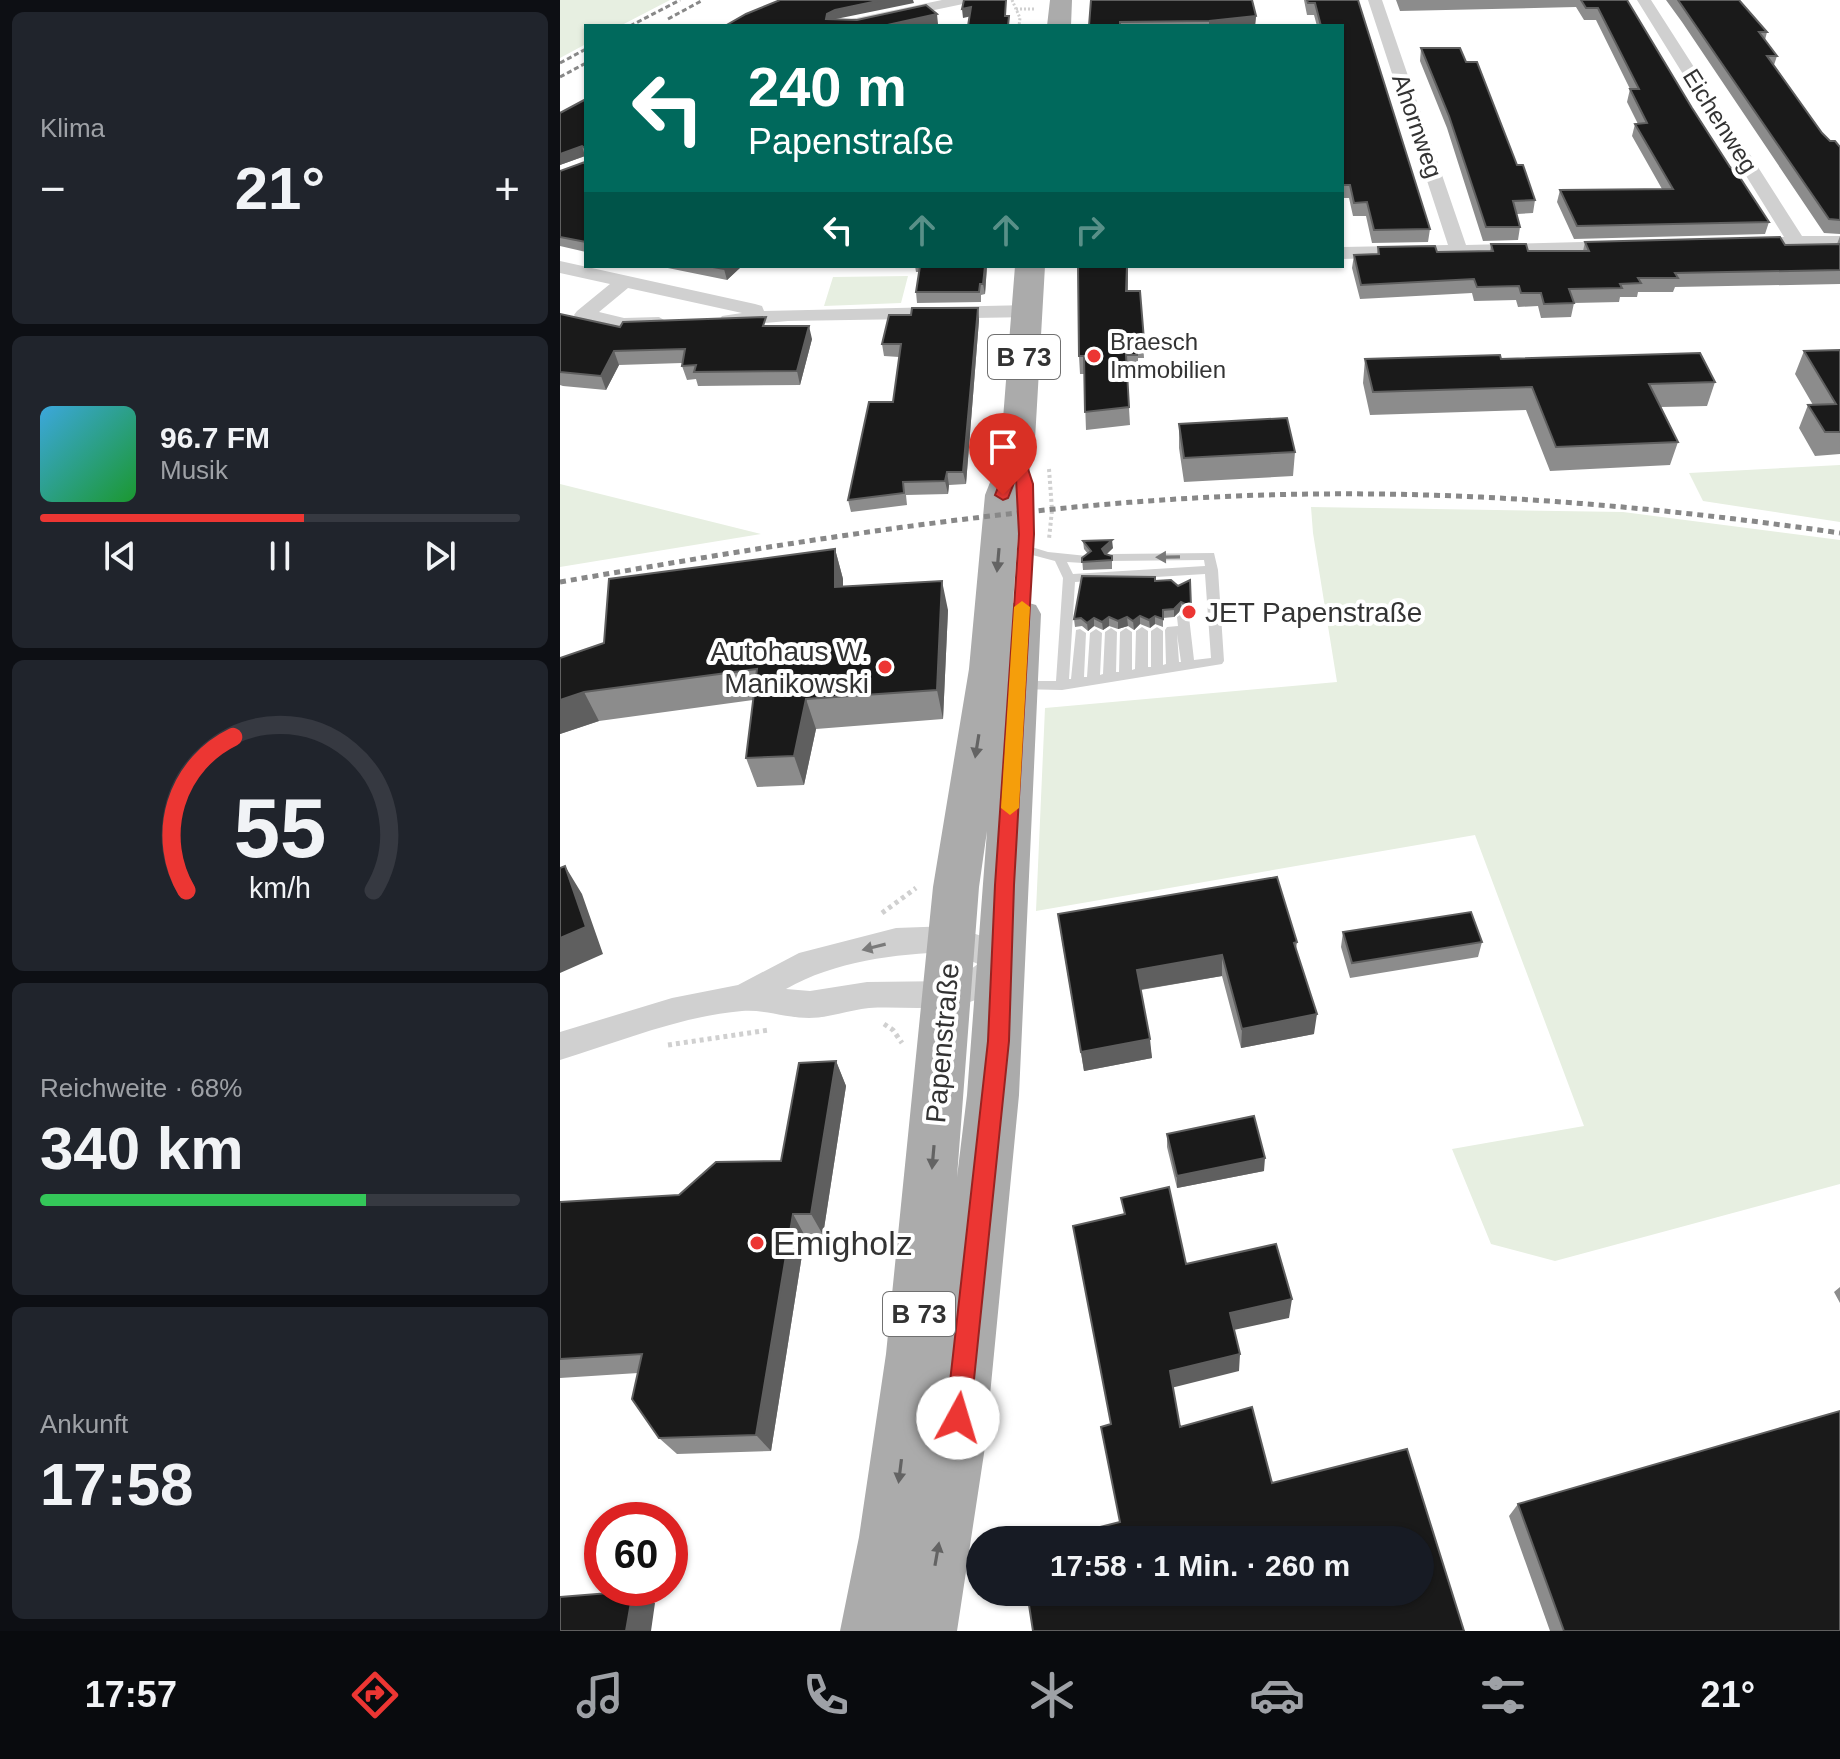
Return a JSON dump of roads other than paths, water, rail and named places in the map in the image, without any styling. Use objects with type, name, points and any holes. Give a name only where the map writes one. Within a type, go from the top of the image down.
[{"type":"main road","points":[[1059,24],[1061,0]]},
{"type":"main road","name":"Papenstraße","points":[[924,1631],[955,1447],[995,1082],[976,951],[958,865],[989,669],[1003,495],[1017,457],[1030,268]]},
{"type":"main road","name":"Papenstraße","points":[[873,1631],[891,1537],[915,1354],[945,995],[976,951],[1042,552],[1017,457]]},
{"type":"street","points":[[847,24],[963,0]]},
{"type":"street","name":"Ahornweg","points":[[1375,0],[1459,251]]},
{"type":"street","name":"Eichenweg","points":[[1644,0],[1796,242]]},
{"type":"street","points":[[1735,244],[1840,241]]},
{"type":"street","points":[[1344,253],[1643,246]]},
{"type":"street","points":[[560,267],[788,315]]},
{"type":"street","points":[[624,281],[584,315],[624,324],[686,322]]},
{"type":"street","points":[[716,321],[788,315],[1027,311]]},
{"type":"street","points":[[560,1046],[672,1012],[744,997],[799,966],[896,941],[976,951]]},
{"type":"street","points":[[744,997],[810,1005],[867,995],[945,995]]},
{"type":"lane","points":[[1042,552],[1083,559]]},
{"type":"lane","points":[[1042,552],[1069,578],[1212,570]]},
{"type":"lane","points":[[1018,686],[1062,685],[1218,661],[1210,556],[1112,558]]},
{"type":"lane","points":[[1178,571],[1180,588]]},
{"type":"lane","points":[[1062,685],[1069,578]]},
{"type":"lane","points":[[1173,668],[1171,630],[1184,624],[1188,666]]},
{"type":"lane","points":[[1141,673],[1142,631]]},
{"type":"lane","points":[[1157,631],[1157,671]]},
{"type":"lane","points":[[1109,678],[1111,632]]},
{"type":"lane","points":[[1125,676],[1126,632]]},
{"type":"lane","points":[[1077,683],[1080,633]]},
{"type":"lane","points":[[1093,680],[1096,633]]},
{"type":"railway","points":[[634,24],[680,0]]},
{"type":"railway","points":[[668,19],[703,0]]},
{"type":"railway","points":[[560,63],[584,50]]},
{"type":"railway","points":[[560,77],[584,64]]},
{"type":"railway","points":[[560,582],[748,550],[937,523],[1032,511],[1222,497],[1384,494],[1514,499],[1645,509],[1840,533]]},
{"type":"place","name":"Braesch Immobilien","points":[[1094,356]]},
{"type":"place","name":"JET Papenstraße","points":[[1189,612]]},
{"type":"place","name":"Autohaus W. Manikowski","points":[[885,667]]},
{"type":"place","name":"Emigholz","points":[[757,1243]]}]
